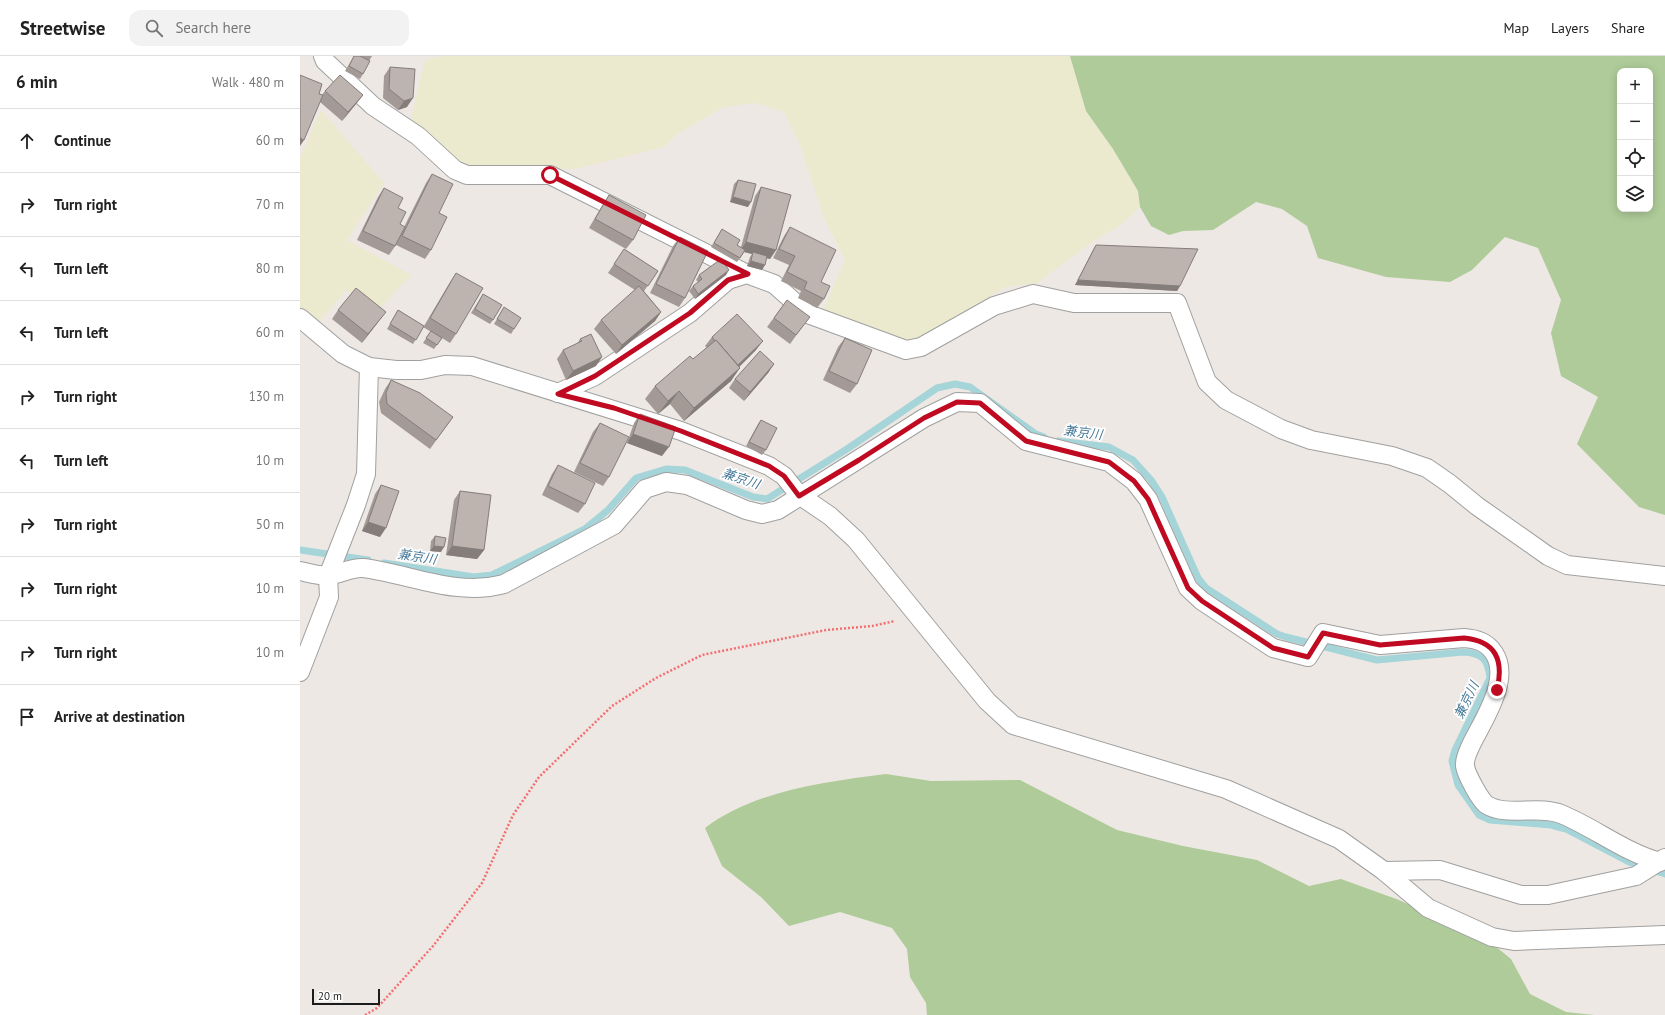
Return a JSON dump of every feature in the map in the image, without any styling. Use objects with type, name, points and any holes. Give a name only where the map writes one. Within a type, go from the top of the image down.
[{"type":"street","points":[[322,56],[373,106],[418,136],[455,170],[467,175],[550,175],[748,274],[774,284],[808,314],[906,350],[921,347],[994,306],[1033,294],[1074,303],[1177,304],[1207,382],[1226,400],[1281,429],[1311,440],[1392,456],[1427,468],[1477,506],[1548,556],[1567,565],[1665,576]]},
{"type":"street","points":[[558,394],[595,376],[690,313],[728,280],[748,274]]},
{"type":"street","points":[[300,318],[343,354],[369,367],[415,370],[446,365],[472,366],[558,394],[614,408],[681,431],[769,466],[784,476],[798,493],[830,516],[856,540],[987,701],[1013,725],[1226,788],[1339,839],[1384,871],[1428,908],[1492,937],[1514,941],[1665,935]]},
{"type":"street","points":[[300,672],[330,597],[330,572],[366,474],[369,367]]},
{"type":"street","points":[[300,571],[330,572],[361,568],[427,583],[472,589],[504,584],[614,525],[645,488],[666,482],[687,484],[746,510],[762,514],[778,510],[798,493],[859,460],[924,418],[957,402],[980,403],[1026,441],[1109,462],[1134,481],[1148,499],[1188,588],[1202,601],[1273,648],[1308,657],[1323,633],[1380,645],[1464,638],[1477,639],[1490,646],[1498,659],[1501,673],[1497,690],[1467,753],[1465,766],[1476,791],[1486,805],[1500,810],[1537,809],[1561,814],[1641,857],[1660,862]]},
{"type":"street","points":[[1384,871],[1440,870],[1521,895],[1548,895],[1636,876],[1660,862]]},
{"type":"path","points":[[365,1015],[377,1008],[433,946],[482,883],[513,815],[539,776],[612,706],[656,678],[702,655],[826,630],[872,626],[918,615]]},
{"type":"green space","points":[[442,56],[1070,56],[1086,111],[1113,149],[1138,191],[1140,207],[1122,224],[1095,240],[1037,283],[1005,287],[925,338],[902,341],[823,311],[845,260],[824,218],[800,145],[784,112],[756,103],[724,107],[677,134],[664,147],[576,169],[468,167],[454,160],[410,122],[425,60]]},
{"type":"green space","points":[[1070,56],[1665,56],[1665,515],[1639,507],[1577,444],[1598,397],[1561,376],[1551,333],[1561,300],[1538,248],[1505,237],[1472,270],[1450,282],[1386,277],[1318,258],[1307,226],[1282,209],[1256,202],[1213,230],[1183,231],[1169,235],[1151,226],[1140,207],[1138,191],[1113,149],[1086,111]]},
{"type":"green space","points":[[321,110],[384,183],[347,240],[411,275],[377,311],[346,290],[317,325],[300,310],[300,154],[302,154]]},
{"type":"green space","points":[[886,774],[931,781],[1020,780],[1117,830],[1183,846],[1257,860],[1309,886],[1341,879],[1399,900],[1489,941],[1511,959],[1530,994],[1566,1012],[1594,1015],[927,1015],[926,1003],[910,977],[907,949],[892,928],[840,912],[789,926],[761,897],[722,866],[705,828],[725,815],[769,796],[839,780]]},
{"type":"building","points":[[354,56],[360,56],[370,61],[363,74],[349,66]]},
{"type":"building","points":[[390,67],[415,69],[413,98],[404,101],[389,89]]},
{"type":"building","points":[[300,75],[322,84],[319,94],[323,95],[304,140],[300,138]]},
{"type":"building","points":[[340,75],[363,95],[348,112],[325,91]]},
{"type":"building","points":[[432,174],[453,184],[439,213],[447,217],[431,250],[402,236]]},
{"type":"building","points":[[738,180],[756,184],[751,202],[733,197]]},
{"type":"building","points":[[761,187],[791,195],[776,250],[746,242]]},
{"type":"building","points":[[384,188],[403,198],[398,208],[406,212],[400,224],[405,227],[395,246],[363,231]]},
{"type":"building","points":[[609,195],[646,215],[633,240],[595,219]]},
{"type":"building","points":[[790,227],[836,250],[821,282],[830,286],[824,299],[804,289],[807,282],[787,272],[795,256],[779,249]]},
{"type":"building","points":[[722,229],[740,240],[737,245],[745,250],[740,258],[714,243]]},
{"type":"building","points":[[680,237],[708,251],[685,298],[656,284]]},
{"type":"building","points":[[1096,245],[1198,249],[1180,286],[1078,280]]},
{"type":"building","points":[[624,249],[658,271],[648,286],[614,264]]},
{"type":"building","points":[[753,252],[767,256],[765,265],[751,261]]},
{"type":"building","points":[[721,259],[729,270],[698,294],[693,286],[702,279],[699,275]]},
{"type":"building","points":[[456,273],[483,288],[456,334],[430,318]]},
{"type":"building","points":[[639,286],[661,312],[622,345],[601,320]]},
{"type":"building","points":[[356,288],[386,312],[368,334],[338,310]]},
{"type":"building","points":[[483,294],[502,305],[493,320],[475,309]]},
{"type":"building","points":[[787,300],[810,317],[796,335],[774,318]]},
{"type":"building","points":[[504,307],[521,318],[514,329],[497,319]]},
{"type":"building","points":[[398,310],[424,326],[416,340],[390,324]]},
{"type":"building","points":[[737,314],[763,341],[738,365],[712,337]]},
{"type":"building","points":[[431,331],[442,338],[437,345],[426,338]]},
{"type":"building","points":[[591,334],[602,357],[573,371],[563,350],[582,341],[580,339]]},
{"type":"building","points":[[845,338],[872,350],[857,384],[829,371]]},
{"type":"building","points":[[716,340],[740,368],[694,408],[679,391],[668,401],[655,386],[690,356],[693,359]]},
{"type":"building","points":[[760,351],[774,364],[750,392],[735,379]]},
{"type":"building","points":[[391,380],[420,393],[453,417],[436,440],[387,404],[386,393]]},
{"type":"building","points":[[640,414],[676,427],[669,447],[633,434]]},
{"type":"building","points":[[761,420],[777,428],[766,450],[749,442]]},
{"type":"building","points":[[600,423],[629,437],[609,477],[580,463]]},
{"type":"building","points":[[558,465],[595,483],[585,504],[548,486]]},
{"type":"building","points":[[381,485],[399,491],[386,528],[368,522]]},
{"type":"building","points":[[460,491],[491,495],[484,550],[452,546]]},
{"type":"building","points":[[435,536],[446,538],[444,547],[434,546]]},
{"type":"waterway","name":"兼京川","points":[[384,563],[474,577],[492,575],[585,529],[608,510],[636,478],[666,469],[685,470],[753,497],[767,499],[847,449],[937,388],[955,384],[970,387],[1036,434],[1044,437]]},
{"type":"waterway","name":"兼京川","points":[[1058,441],[1109,447],[1133,460],[1151,480],[1162,497],[1198,578],[1206,588],[1277,634],[1377,660],[1463,652],[1475,654],[1483,658],[1488,666],[1490,678],[1455,750],[1452,761],[1458,785],[1479,815],[1490,820],[1551,825],[1566,829],[1629,862],[1665,874]]},
{"type":"waterway","name":"兼京川","points":[[300,550],[368,560]]},
{"type":"route","points":[[550,175],[748,274],[728,280],[690,313],[595,376],[558,394],[614,408],[681,431],[769,466],[784,476],[799,496],[859,460],[924,418],[957,402],[980,403],[1026,441],[1109,462],[1134,481],[1148,499],[1188,588],[1202,601],[1273,648],[1308,657],[1323,633],[1380,645],[1464,638],[1477,639],[1490,646],[1498,659],[1501,673],[1497,690]]}]
